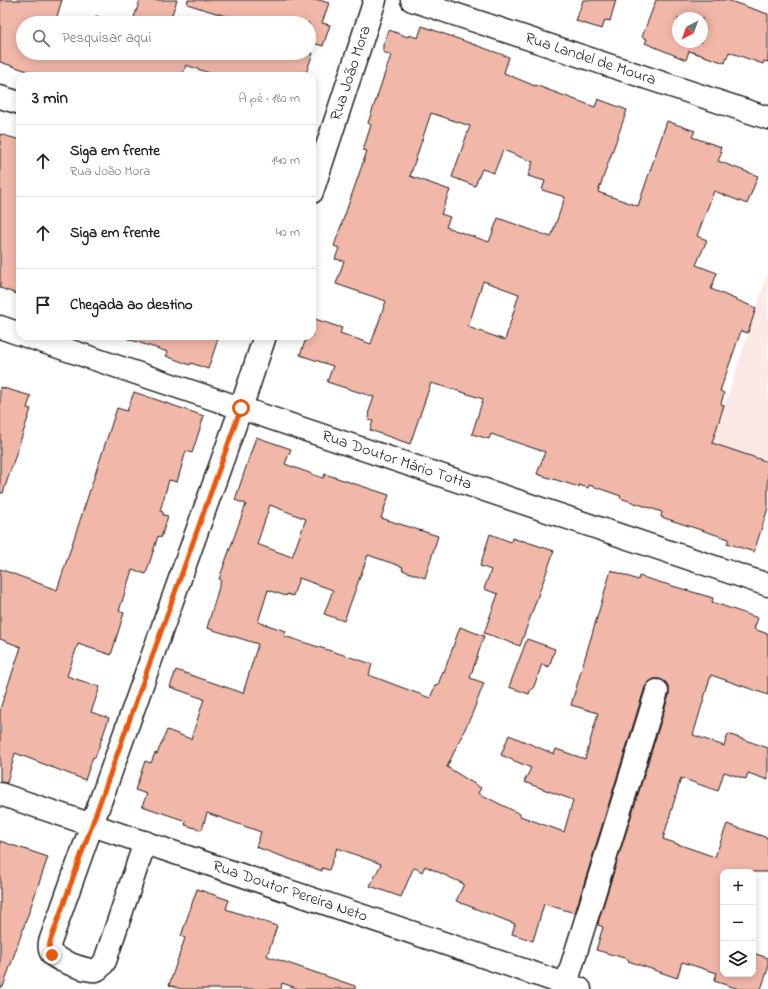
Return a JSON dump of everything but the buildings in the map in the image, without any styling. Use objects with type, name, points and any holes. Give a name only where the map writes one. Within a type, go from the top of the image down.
[{"type":"street","name":"Rua João Mora","points":[[316,180],[375,0]]},
{"type":"street","name":"Rua Landel de Moura","points":[[412,0],[768,118]]},
{"type":"street","points":[[0,97],[16,102]]},
{"type":"street","points":[[0,327],[16,333]]},
{"type":"street","name":"Rua Doutor Mário Totta","points":[[38,340],[768,585]]},
{"type":"street","points":[[145,842],[105,962],[101,967],[95,970],[88,970],[58,959],[52,955],[49,949],[50,942],[241,408],[264,340]]},
{"type":"street","points":[[573,987],[657,691]]},
{"type":"street","name":"Rua Doutor Pereira Neto","points":[[0,794],[573,987]]},
{"type":"shaded area","points":[[768,273],[768,462],[712,443]]},
{"type":"route","points":[[52,955],[49,949],[50,942],[82,849],[241,408]]}]
